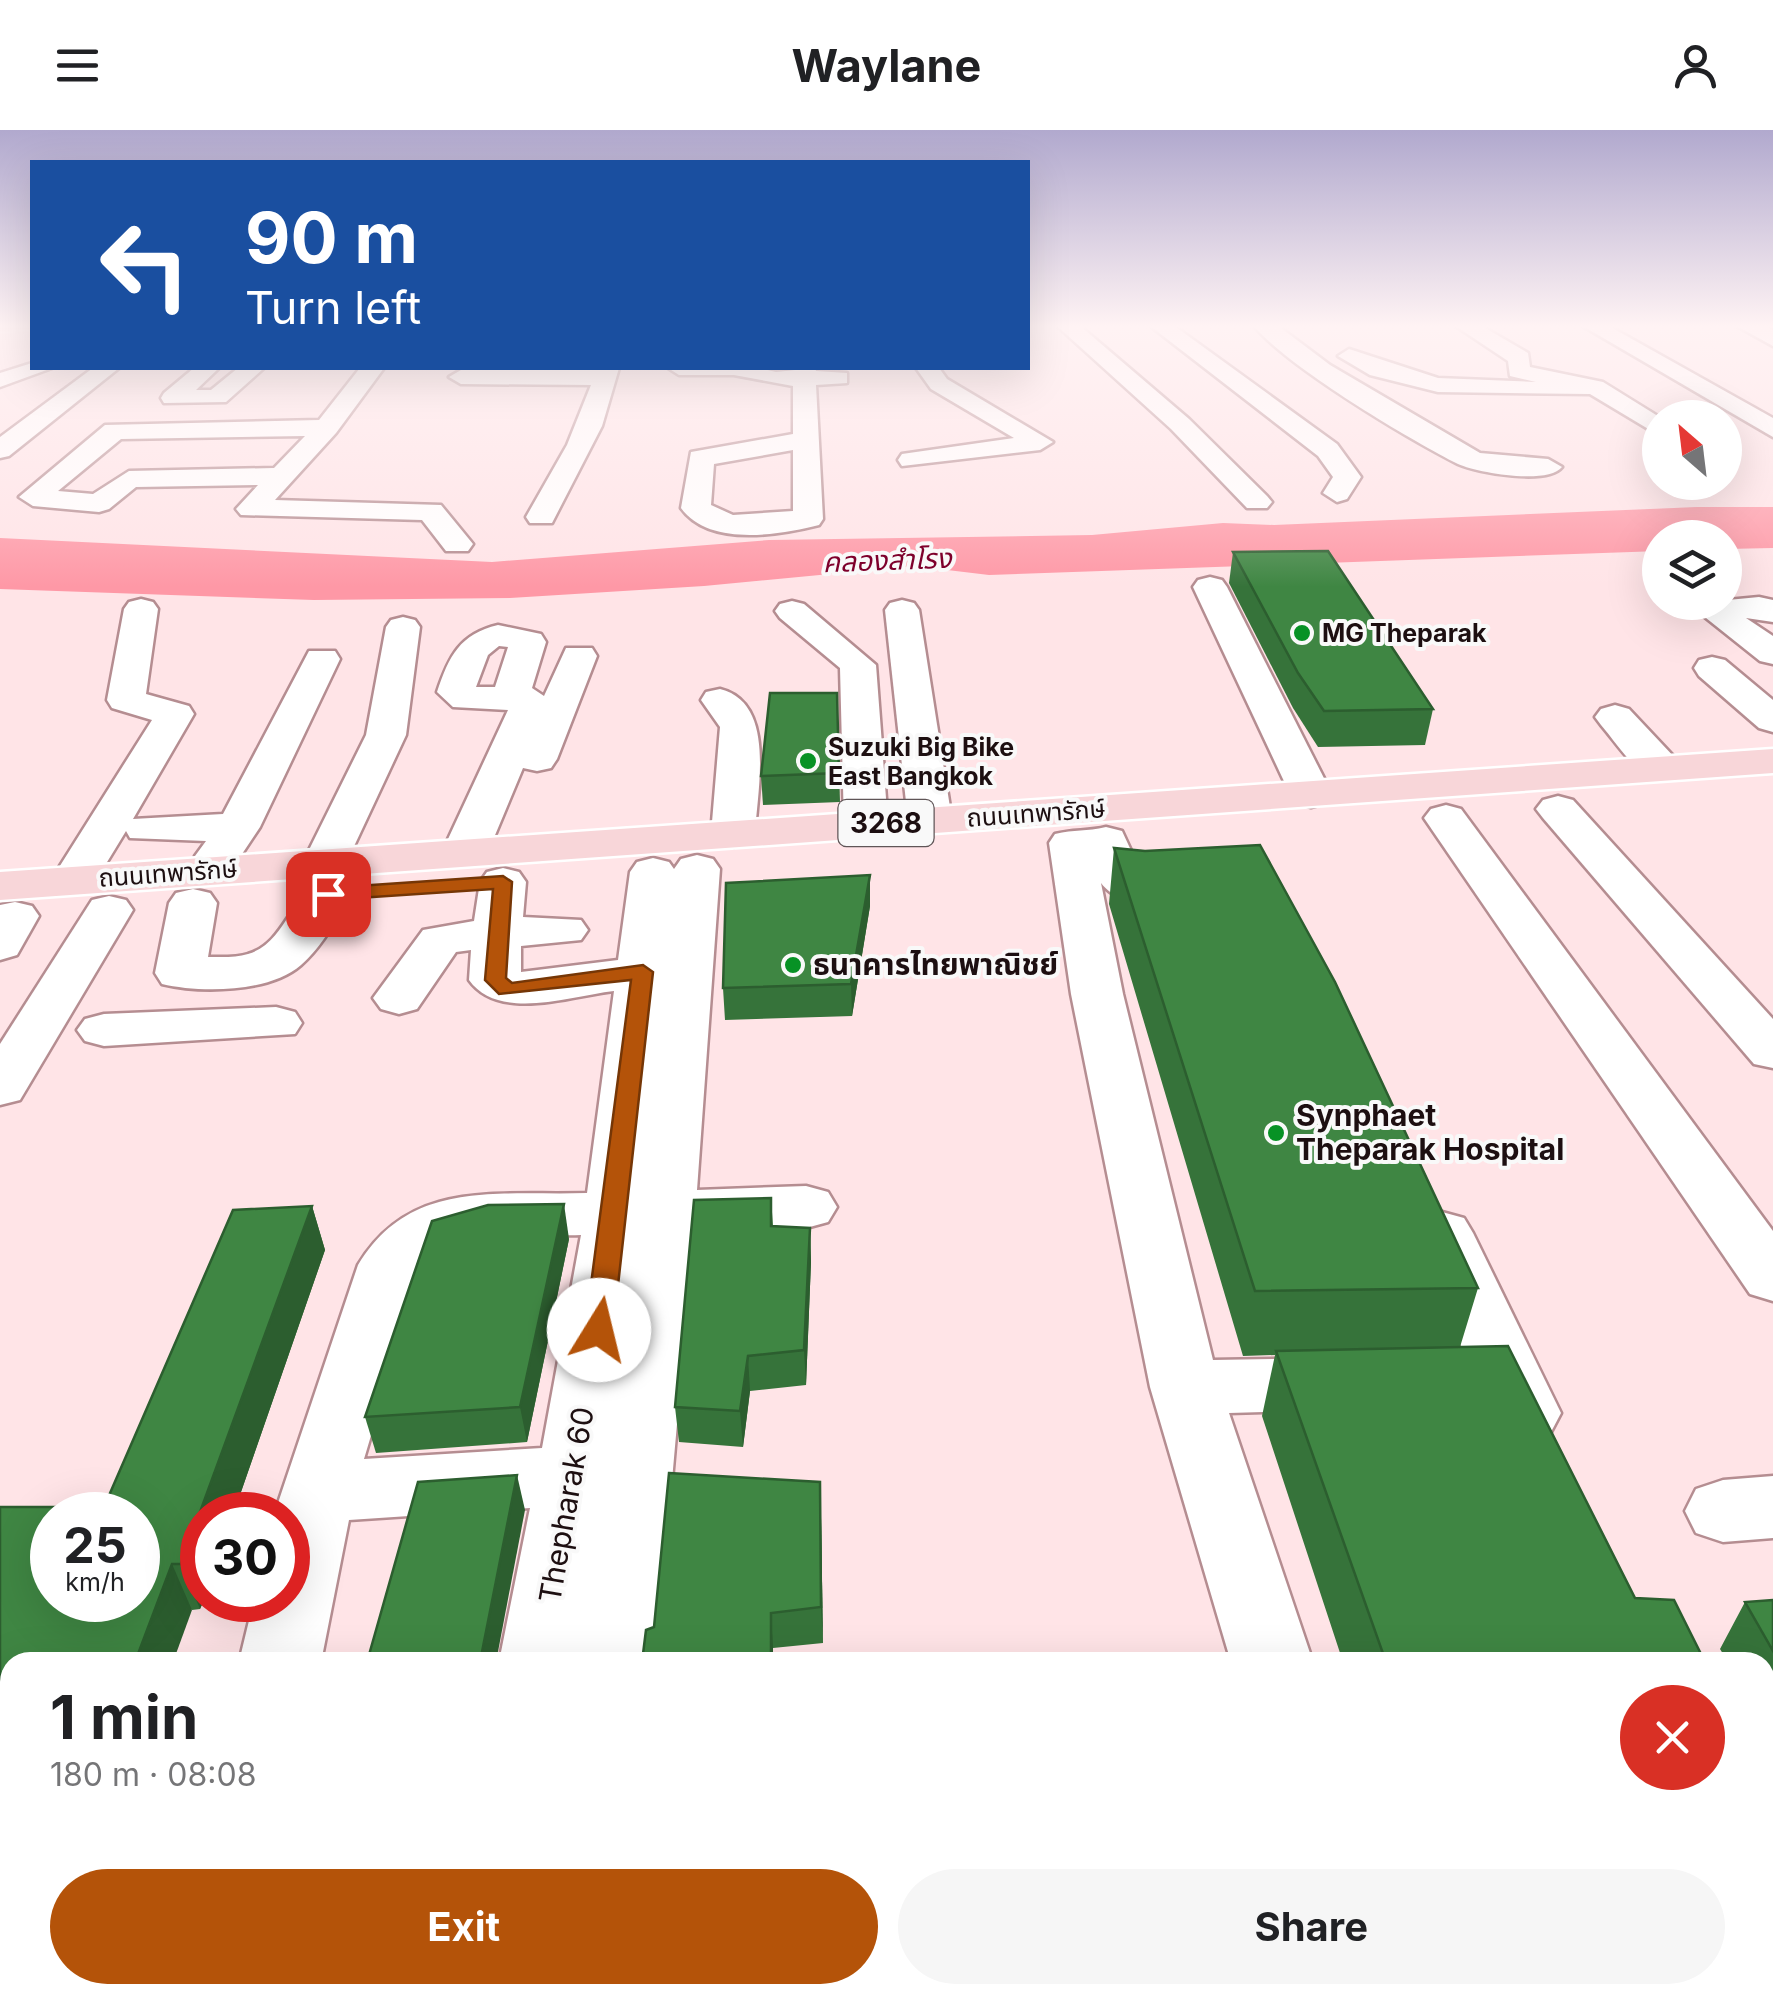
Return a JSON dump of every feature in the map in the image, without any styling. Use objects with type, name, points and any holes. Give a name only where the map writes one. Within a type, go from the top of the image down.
[{"type":"main road","name":"ถนนเทพารักษ์","points":[[489,861],[694,858],[866,825],[1773,762]]},
{"type":"main road","name":"ถนนเทพารักษ์","points":[[4,916],[92,895],[328,878],[489,861],[694,858],[1089,842],[1773,795]]},
{"type":"street","points":[[0,450],[49,412]]},
{"type":"street","points":[[201,412],[184,429],[129,479],[99,503],[32,497],[114,431],[184,429],[327,428]]},
{"type":"street","points":[[339,412],[252,509],[431,511],[457,544]]},
{"type":"street","points":[[540,517],[585,436],[593,412]]},
{"type":"street","points":[[805,412],[806,440],[808,518],[754,504],[722,523],[704,518],[696,508],[702,458],[806,440]]},
{"type":"street","points":[[912,460],[1040,442],[989,412]]},
{"type":"street","points":[[1167,412],[1257,502]]},
{"type":"street","points":[[1277,412],[1328,450],[1347,477],[1338,493]]},
{"type":"street","points":[[1394,412],[1478,463],[1548,467]]},
{"type":"street","points":[[1422,429],[1438,422],[1437,412]]},
{"type":"street","points":[[1744,412],[1773,429]]},
{"type":"street","points":[[754,449],[754,504]]},
{"type":"street","points":[[129,479],[282,476]]},
{"type":"street","points":[[1210,587],[1311,794]]},
{"type":"street","points":[[1773,612],[1740,606],[1720,609],[1718,614],[1773,652]]},
{"type":"street","points":[[0,1088],[175,714],[126,700],[141,609]]},
{"type":"street","points":[[792,610],[858,665],[866,825]]},
{"type":"street","points":[[902,610],[930,820]]},
{"type":"street","points":[[180,972],[239,971],[279,962],[291,953],[328,878],[386,736],[402,627]]},
{"type":"street","points":[[489,861],[579,656]]},
{"type":"street","points":[[159,1028],[180,972],[200,887],[238,827],[322,660]]},
{"type":"street","points":[[1712,668],[1773,720]]},
{"type":"street","points":[[511,696],[526,698],[529,706],[489,861],[497,932],[496,980],[507,990],[643,972]]},
{"type":"street","points":[[694,858],[740,726],[720,700]]},
{"type":"street","points":[[1615,717],[1662,769]]},
{"type":"street","points":[[1558,809],[1773,1052]]},
{"type":"street","points":[[1446,818],[1773,1278]]},
{"type":"street","points":[[146,829],[238,827]]},
{"type":"street","points":[[1089,842],[1130,888],[1149,890],[1223,878]]},
{"type":"street","points":[[1089,842],[1097,994],[1185,1387],[1269,1652]]},
{"type":"street","name":"Thepharak 60","points":[[652,1098],[643,972],[694,858]]},
{"type":"street","name":"Thepharak 60","points":[[613,1652],[603,1473],[606,1294],[638,1210],[652,1098],[694,858]]},
{"type":"street","points":[[399,998],[440,940],[497,932],[564,930]]},
{"type":"street","points":[[104,1030],[276,1023]]},
{"type":"street","points":[[1419,1184],[1453,1382],[1552,1465]]},
{"type":"street","points":[[282,1652],[317,1492],[390,1265],[405,1241],[424,1226],[456,1218],[806,1207]]},
{"type":"street","points":[[1185,1387],[1453,1382]]},
{"type":"street","points":[[317,1492],[603,1473],[707,1478]]},
{"type":"street","name":"Thepharak 60","points":[[543,1652],[603,1473]]},
{"type":"water","name":"คลองสำโรง","points":[[1773,507],[1773,548],[1742,549],[1742,520],[1642,520],[1642,552],[989,575],[914,566],[704,586],[510,598],[314,600],[0,589],[0,538],[492,562],[769,540],[1092,535],[1223,523],[1274,525]]},
{"type":"building","points":[[1328,551],[1433,709],[1324,711],[1298,673],[1233,552]]},
{"type":"building","points":[[770,693],[837,693],[839,773],[761,776]]},
{"type":"building","name":"Synphaet Theparak Hospital","points":[[1260,845],[1335,982],[1478,1288],[1255,1291],[1114,848],[1145,851]]},
{"type":"building","name":"ธนาคารไทยพาณิชย์","points":[[870,875],[851,984],[723,988],[726,883]]},
{"type":"building","points":[[771,1198],[771,1226],[810,1228],[804,1350],[748,1356],[740,1411],[675,1407],[694,1200]]},
{"type":"building","points":[[564,1204],[520,1407],[365,1417],[432,1221],[488,1205]]},
{"type":"building","points":[[312,1206],[207,1492],[180,1492],[180,1564],[172,1564],[160,1596],[160,1492],[111,1492],[233,1210]]},
{"type":"building","points":[[1508,1346],[1635,1598],[1674,1600],[1700,1652],[1382,1652],[1276,1351]]},
{"type":"building","points":[[669,1473],[820,1482],[821,1607],[771,1613],[771,1652],[643,1652],[646,1630],[654,1627]]},
{"type":"building","points":[[517,1475],[482,1652],[370,1652],[418,1482]]},
{"type":"building","points":[[0,1507],[30,1507],[30,1622],[150,1622],[139,1652],[0,1652]]},
{"type":"building","points":[[1773,1600],[1773,1651],[1745,1602]]},
{"type":"place","name":"MG Theparak","points":[[1302,633]]},
{"type":"place","name":"Suzuki Big Bike East Bangkok","points":[[808,761]]},
{"type":"place","name":"ธนาคารไทยพาณิชย์","points":[[793,965]]},
{"type":"place","name":"Synphaet Theparak Hospital","points":[[1276,1133]]},
{"type":"route","points":[[328,894],[503,882],[496,980],[507,990],[643,972],[599,1330]]}]
